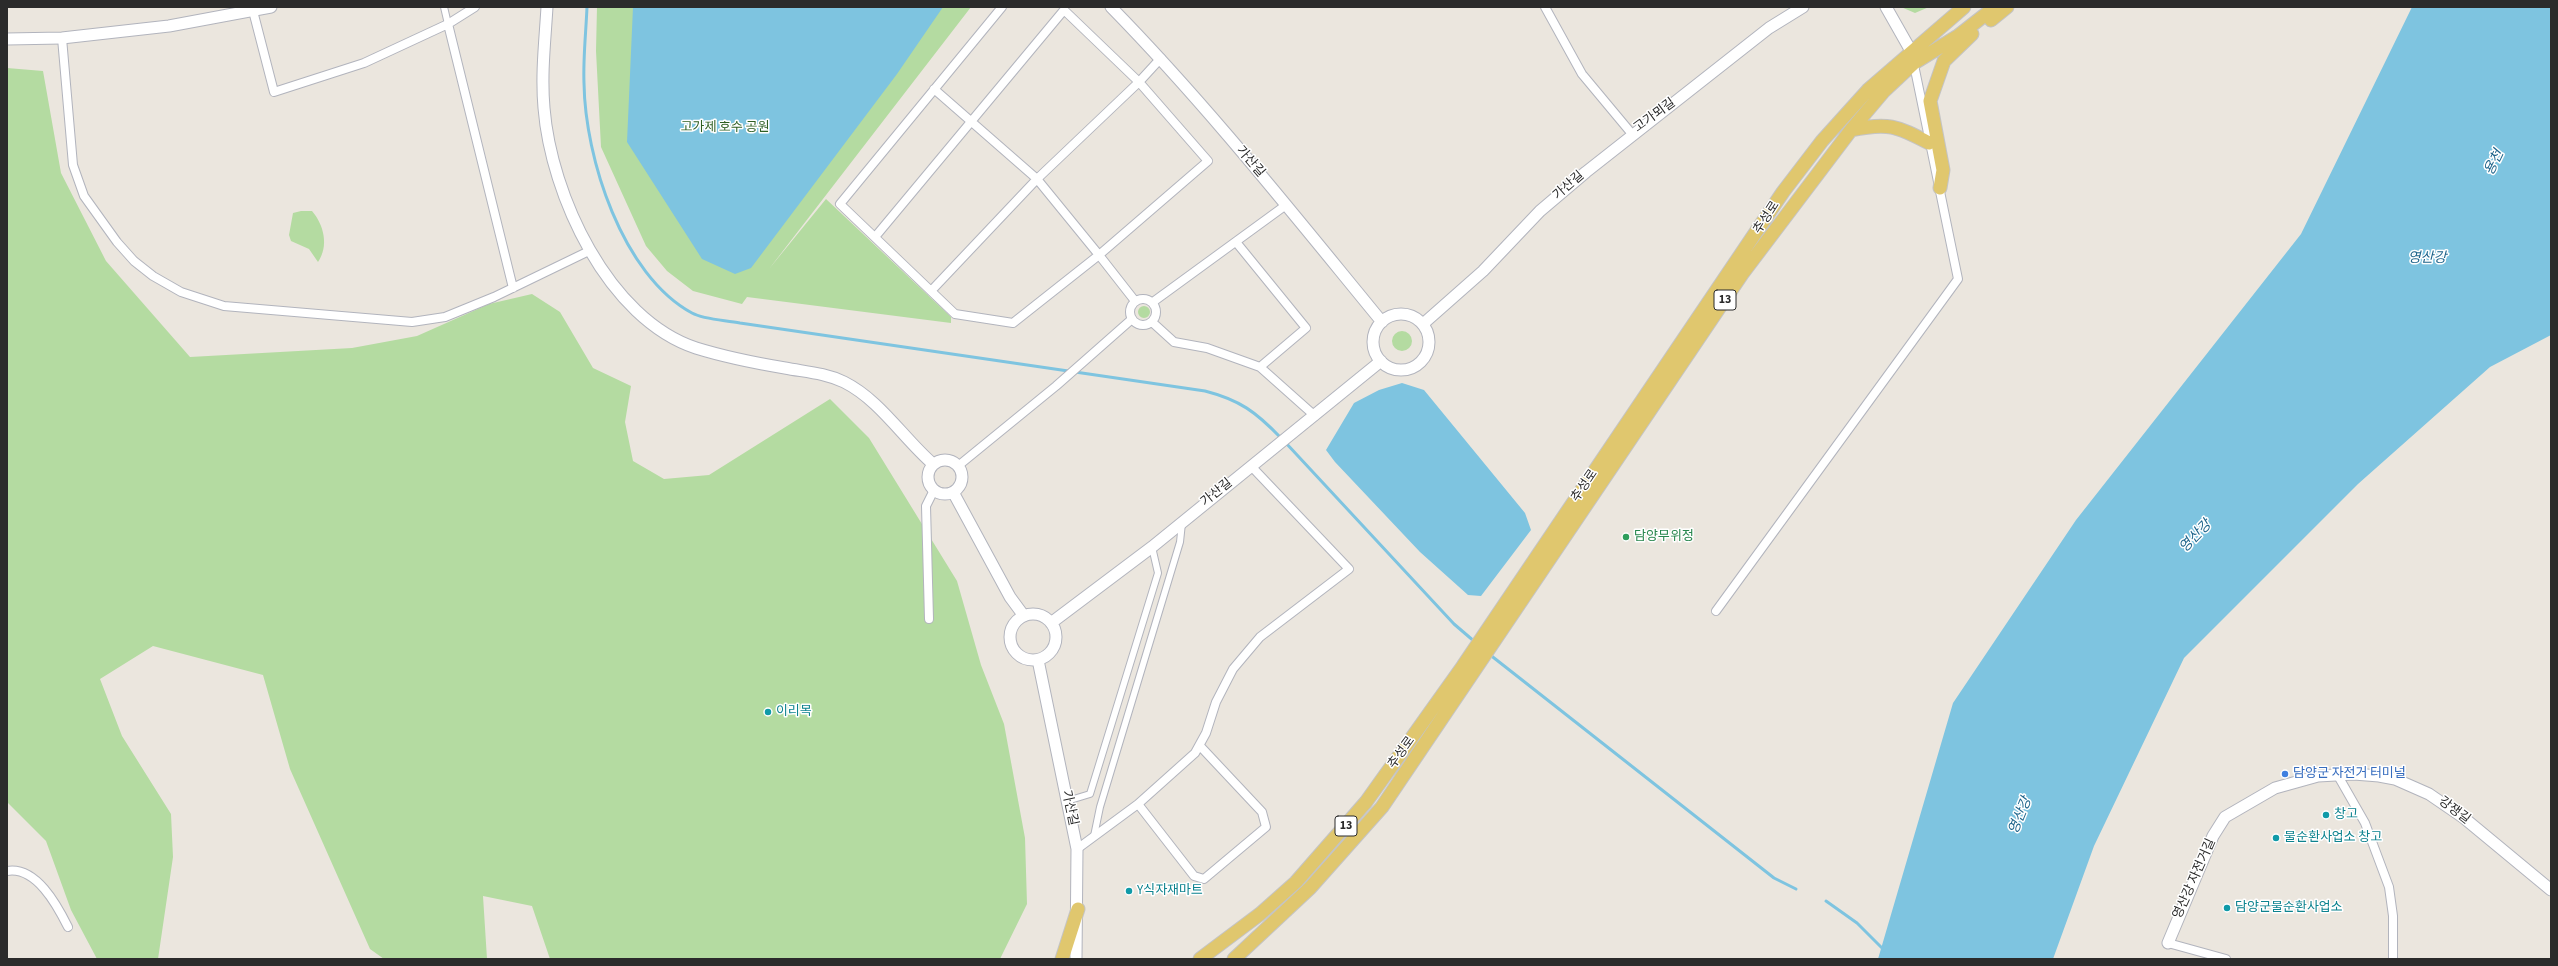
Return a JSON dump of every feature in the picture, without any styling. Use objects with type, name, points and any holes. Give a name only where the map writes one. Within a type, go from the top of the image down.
[{"type":"main road","name":"추성로","points":[[1495,630],[1742,274],[1851,130],[1913,57],[1964,7]]},
{"type":"main road","name":"추성로","points":[[1234,959],[1310,888],[1382,807],[1468,670],[1783,192],[1822,141],[1868,90],[1913,57],[1958,36],[1995,7]]},
{"type":"main road","points":[[1940,188],[1943,170],[1930,101],[1935,80],[1944,61],[1961,44],[2007,7]]},
{"type":"main road","points":[[1851,130],[1881,125],[1896,127],[1930,143]]},
{"type":"main road","name":"추성로","points":[[1200,959],[1260,914],[1296,882],[1328,848],[1366,802],[1468,670]]},
{"type":"main road","points":[[1062,959],[1078,909]]},
{"type":"street","points":[[7,39],[62,38],[170,26],[252,9],[271,7]]},
{"type":"street","points":[[444,7],[513,288]]},
{"type":"street","points":[[252,9],[274,92],[364,63],[448,24],[474,7]]},
{"type":"street","points":[[547,7],[542,77],[549,140],[566,198],[589,251],[609,281],[639,314],[672,338],[696,348],[726,356],[819,373],[844,382],[867,396],[933,464]]},
{"type":"street","points":[[875,237],[1064,10],[1139,82],[1208,161],[1099,254],[1013,323],[955,314],[840,204],[1002,7]]},
{"type":"street","name":"가산길","points":[[1111,7],[1161,58],[1286,205],[1382,322]]},
{"type":"street","name":"고가뫼길","points":[[1545,7],[1582,74],[1632,134],[1769,28],[1803,7]]},
{"type":"street","points":[[1716,611],[1958,279],[1913,57],[1886,7]]},
{"type":"street","points":[[62,38],[73,165],[84,196],[117,242],[134,261],[153,276],[182,292],[224,306],[412,322],[445,317],[513,288],[589,251]]},
{"type":"street","points":[[931,292],[1037,179],[1139,82],[1161,58]]},
{"type":"street","points":[[934,89],[1037,179],[1099,254],[1135,301]]},
{"type":"street","name":"가산길","points":[[1423,324],[1483,271],[1540,211],[1632,134]]},
{"type":"street","points":[[1152,302],[1286,205]]},
{"type":"street","points":[[1236,242],[1306,328],[1260,367]]},
{"type":"street","points":[[1145,298],[1152,302],[1156,314],[1152,322],[1139,324],[1132,319],[1130,311],[1135,301],[1145,298]]},
{"type":"street","points":[[1408,315],[1423,324],[1429,340],[1428,349],[1420,362],[1404,370],[1396,369],[1381,361],[1374,346],[1374,337],[1382,322],[1390,317],[1408,315]]},
{"type":"street","points":[[958,466],[1056,386],[1132,319]]},
{"type":"street","points":[[1152,322],[1174,342],[1207,348],[1260,367],[1314,416]]},
{"type":"street","name":"가산길","points":[[1051,623],[1152,547],[1381,361]]},
{"type":"street","points":[[948,460],[958,466],[962,480],[953,492],[943,494],[934,490],[928,480],[929,469],[933,464],[948,460]]},
{"type":"street","points":[[1078,849],[1138,804],[1172,775],[1200,746],[1216,702],[1233,669],[1260,637],[1349,569],[1251,466]]},
{"type":"street","points":[[928,619],[926,506],[934,490]]},
{"type":"street","points":[[953,492],[1010,597],[1024,616]]},
{"type":"street","points":[[1094,836],[1100,807],[1180,542],[1182,522]]},
{"type":"street","points":[[1068,802],[1090,794],[1158,572],[1152,547]]},
{"type":"street","points":[[1039,615],[1051,623],[1056,638],[1055,645],[1045,657],[1038,660],[1023,658],[1012,648],[1010,633],[1013,626],[1024,616],[1039,615]]},
{"type":"street","name":"가산길","points":[[1038,660],[1078,849],[1076,959]]},
{"type":"street","points":[[1138,804],[1194,876],[1204,878],[1266,827],[1262,812],[1200,746]]},
{"type":"street","points":[[2338,774],[2365,823],[2389,887],[2393,916],[2393,959]]},
{"type":"street","name":"강쟁길","points":[[2226,817],[2262,795],[2288,783],[2318,776],[2338,774],[2370,775],[2395,779],[2429,794],[2452,809],[2551,890]]},
{"type":"street","name":"영산강 자전거길","points":[[2168,943],[2213,836],[2226,817]]},
{"type":"street","points":[[7,871],[15,870],[30,875],[58,907],[68,927]]},
{"type":"street","points":[[2168,943],[2226,959]]},
{"type":"green space","name":"고가제 호수 공원","points":[[597,7],[971,7],[769,269],[826,199],[951,317],[951,323],[747,297],[742,304],[693,291],[667,271],[646,246],[601,147],[596,51]]},
{"type":"green space","points":[[1901,7],[1929,7],[1915,13]]},
{"type":"green space","points":[[7,68],[43,71],[61,173],[106,261],[190,357],[352,348],[417,336],[489,304],[532,294],[560,312],[593,368],[631,386],[625,422],[633,461],[664,479],[709,475],[830,399],[869,438],[957,581],[981,665],[1004,724],[1025,838],[1027,904],[1000,959],[550,959],[532,906],[483,896],[487,959],[384,959],[370,949],[290,769],[263,675],[153,646],[100,679],[122,736],[171,814],[173,857],[158,959],[97,959],[71,910],[46,841],[7,802]]},
{"type":"green space","points":[[312,211],[322,229],[324,243],[318,262],[309,249],[291,241],[289,235],[293,213]]},
{"type":"green space","points":[[1142,306],[1146,306],[1150,312],[1146,318],[1142,318],[1138,314],[1138,310]]},
{"type":"green space","points":[[1398,331],[1406,331],[1412,337],[1412,345],[1406,351],[1398,351],[1392,345],[1392,337]]},
{"type":"water","name":"고가제 호수 공원","points":[[633,7],[943,7],[897,74],[751,268],[735,274],[702,259],[627,142]]},
{"type":"water","name":"영산강","points":[[2412,7],[2551,7],[2551,335],[2490,367],[2358,484],[2184,658],[2094,846],[2053,959],[1878,959],[1953,703],[2076,520],[2301,234]]},
{"type":"water","points":[[1402,383],[1424,390],[1525,513],[1531,530],[1481,596],[1468,595],[1420,552],[1335,462],[1326,450],[1354,403],[1379,390]]},
{"type":"waterway","points":[[587,7],[584,55],[586,113],[591,145],[600,179],[612,212],[627,243],[646,272],[667,295],[692,313],[716,320],[1205,391],[1228,398],[1247,408],[1264,421],[1281,438]]},
{"type":"waterway","points":[[1285,442],[1454,624],[1475,642]]},
{"type":"waterway","points":[[1489,654],[1774,878],[1796,889]]},
{"type":"waterway","points":[[1826,901],[1857,923],[1884,950]]},
{"type":"place","name":"담양무위정","points":[[1626,537]]},
{"type":"place","name":"이리목","points":[[768,712]]},
{"type":"place","name":"담양군 자전거 터미널","points":[[2285,774]]},
{"type":"place","name":"창고","points":[[2326,815]]},
{"type":"place","name":"물순환사업소 창고","points":[[2276,838]]},
{"type":"place","name":"Y식자재마트","points":[[1129,891]]},
{"type":"place","name":"담양군물순환사업소","points":[[2227,908]]},
{"type":"water label","name":"용천","points":[[2495,163]]}]
